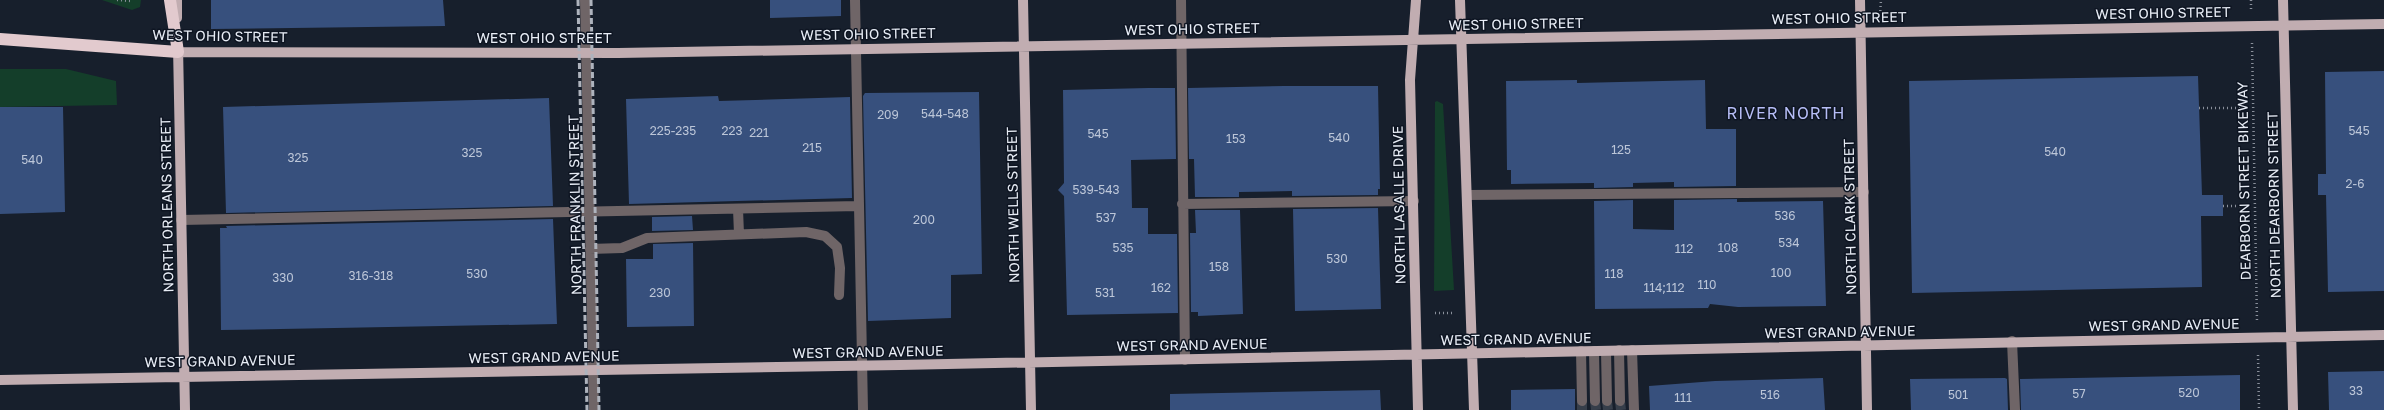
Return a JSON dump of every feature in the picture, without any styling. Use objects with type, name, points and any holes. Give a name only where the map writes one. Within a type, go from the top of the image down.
[{"type":"highway","points":[[170,0],[178,52]]},
{"type":"highway","name":"WEST OHIO STREET","points":[[0,39],[178,52]]},
{"type":"main road","name":"NORTH ORLEANS STREET","points":[[177,0],[185,410]]},
{"type":"main road","name":"NORTH WELLS STREET","points":[[1023,0],[1031,410]]},
{"type":"main road","name":"NORTH LASALLE DRIVE","points":[[1416,0],[1410,80],[1418,410]]},
{"type":"main road","points":[[1460,0],[1468,195],[1474,410]]},
{"type":"main road","name":"NORTH CLARK STREET","points":[[1860,0],[1868,410]]},
{"type":"main road","name":"NORTH DEARBORN STREET","points":[[2283,0],[2293,410]]},
{"type":"main road","name":"WEST OHIO STREET","points":[[178,52],[586,53],[2384,24]]},
{"type":"main road","name":"WEST GRAND AVENUE","points":[[0,380],[184,375],[1031,363],[2012,341],[2384,335]]},
{"type":"street","name":"NORTH FRANKLIN STREET","points":[[585,0],[594,410]]},
{"type":"street","points":[[855,0],[863,410]]},
{"type":"street","points":[[1181,0],[1182,204],[1185,360]]},
{"type":"street","points":[[1468,195],[1864,192]]},
{"type":"street","points":[[1182,204],[1414,201]]},
{"type":"street","points":[[181,220],[858,206]]},
{"type":"street","points":[[738,209],[739,234]]},
{"type":"street","points":[[590,249],[622,248],[647,238],[806,232],[825,236],[837,247],[840,268],[839,295]]},
{"type":"street","points":[[2012,341],[2014,410]]},
{"type":"street","points":[[1619,350],[1620,401]]},
{"type":"street","points":[[1632,350],[1634,410]]},
{"type":"street","points":[[1581,351],[1582,401]]},
{"type":"street","points":[[1594,351],[1595,401]]},
{"type":"street","points":[[1606,351],[1607,401]]},
{"type":"path","points":[[116,0],[131,1]]},
{"type":"path","name":"DEARBORN STREET BIKEWAY","points":[[2252,63],[2256,299]]},
{"type":"path","points":[[2199,108],[2242,108]]},
{"type":"path","points":[[2223,206],[2244,206]]},
{"type":"path","points":[[1435,313],[1455,313]]},
{"type":"path","points":[[2258,371],[2259,410]]},
{"type":"green space","points":[[102,0],[141,0],[140,7],[132,10]]},
{"type":"green space","points":[[0,69],[66,69],[116,81],[117,105],[0,107]]},
{"type":"green space","points":[[1437,101],[1443,104],[1454,290],[1434,291],[1435,102]]},
{"type":"building","points":[[211,0],[443,0],[445,26],[211,29]]},
{"type":"building","points":[[770,0],[841,0],[841,16],[770,18]]},
{"type":"building","points":[[2384,71],[2384,291],[2328,292],[2326,195],[2318,195],[2318,174],[2326,174],[2325,72]]},
{"type":"building","points":[[2198,76],[2202,195],[2223,195],[2223,216],[2201,216],[2202,287],[1912,293],[1909,81]]},
{"type":"building","points":[[1577,80],[1577,83],[1705,80],[1706,129],[1736,129],[1736,186],[1674,187],[1674,182],[1633,183],[1633,187],[1594,188],[1594,183],[1511,184],[1511,170],[1507,170],[1506,81]]},
{"type":"building","points":[[1378,86],[1380,189],[1378,189],[1378,195],[1292,196],[1292,191],[1239,192],[1239,197],[1195,197],[1194,159],[1189,159],[1188,88]]},
{"type":"building","points":[[1175,88],[1176,159],[1131,160],[1132,208],[1148,208],[1148,234],[1177,234],[1178,313],[1067,315],[1064,196],[1058,190],[1064,183],[1063,90]]},
{"type":"building","points":[[979,92],[982,274],[951,275],[951,318],[868,321],[863,96],[865,93]]},
{"type":"building","points":[[718,96],[719,101],[850,97],[852,198],[629,204],[626,99]]},
{"type":"building","points":[[549,98],[553,206],[226,213],[223,107]]},
{"type":"building","points":[[0,107],[63,107],[65,212],[0,214]]},
{"type":"building","points":[[1737,199],[1737,202],[1823,201],[1826,306],[1738,307],[1710,304],[1708,308],[1595,309],[1594,201],[1633,200],[1633,229],[1674,230],[1674,200]]},
{"type":"building","points":[[1378,208],[1381,309],[1295,311],[1293,209]]},
{"type":"building","points":[[1195,210],[1240,210],[1243,314],[1198,316],[1198,312],[1191,312],[1190,233],[1196,233]]},
{"type":"building","points":[[692,216],[693,230],[652,231],[652,217]]},
{"type":"building","points":[[553,219],[557,324],[221,330],[220,228],[227,228],[226,226]]},
{"type":"building","points":[[693,243],[694,326],[627,327],[626,259],[653,259],[653,244]]},
{"type":"building","points":[[2384,371],[2384,410],[2329,410],[2328,372]]},
{"type":"building","points":[[2240,375],[2240,410],[2021,410],[2020,379]]},
{"type":"building","points":[[1823,378],[1825,410],[1650,410],[1649,386],[1715,381]]},
{"type":"building","points":[[1910,379],[2007,379],[2008,410],[1911,410]]},
{"type":"building","points":[[1575,389],[1575,410],[1511,410],[1511,390]]},
{"type":"building","points":[[1380,390],[1381,410],[1170,410],[1170,394]]},
{"type":"tunnel","points":[[1582,401],[1582,410]]},
{"type":"tunnel","points":[[1595,401],[1596,410]]},
{"type":"tunnel","points":[[1607,401],[1608,410]]},
{"type":"tunnel","points":[[1620,401],[1621,410]]},
{"type":"railway","points":[[578,0],[587,410]]},
{"type":"railway","points":[[591,0],[599,410]]},
{"type":"district","name":"RIVER NORTH","points":[[1786,113]]}]
